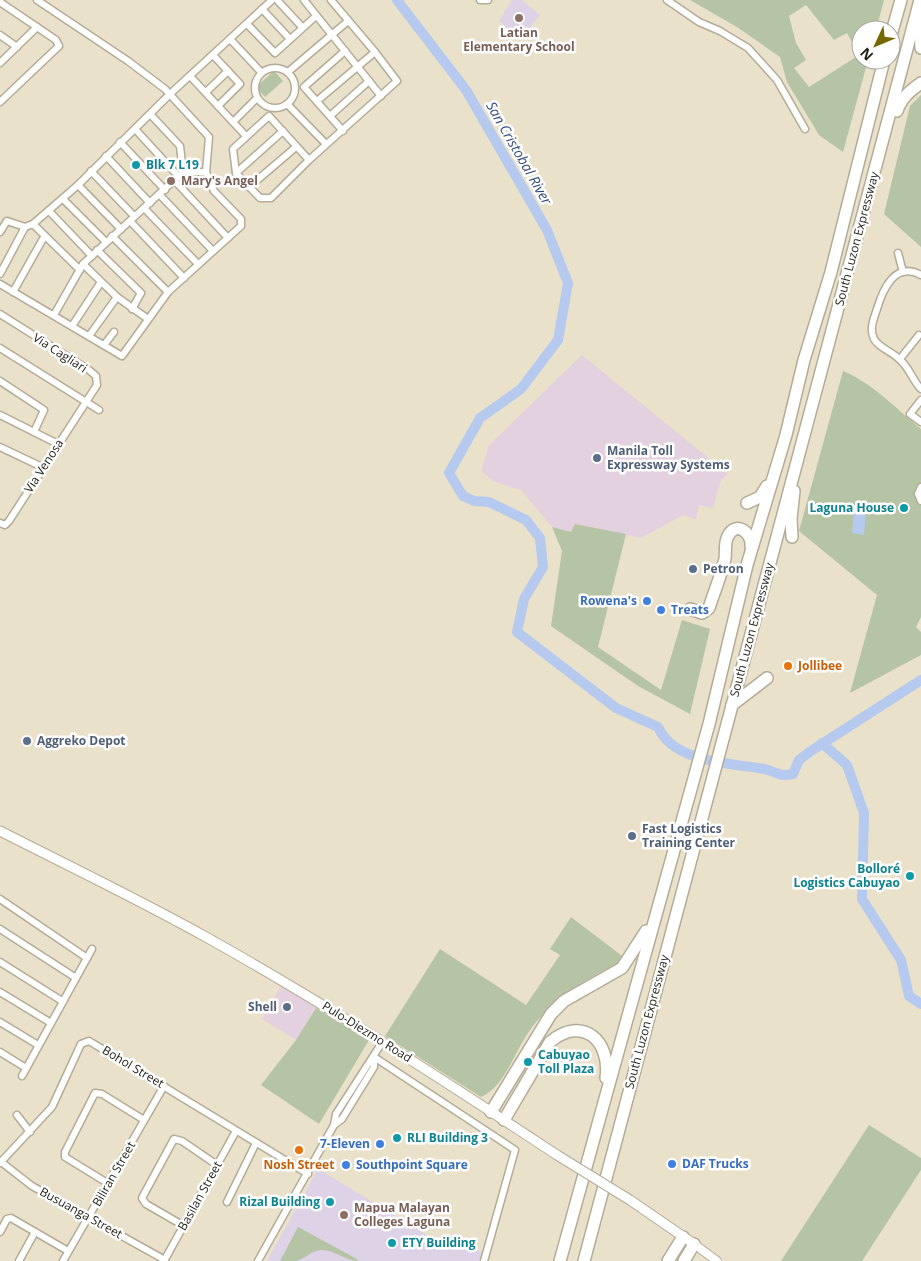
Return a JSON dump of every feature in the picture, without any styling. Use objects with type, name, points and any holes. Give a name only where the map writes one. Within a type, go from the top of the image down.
[{"type":"highway","points":[[895,20],[901,0]]},
{"type":"highway","points":[[921,0],[919,38],[921,48]]},
{"type":"highway","name":"South Luzon Expressway","points":[[585,1261],[710,784],[921,0]]},
{"type":"highway","name":"South Luzon Expressway","points":[[560,1261],[709,724],[747,565],[778,462],[804,360],[831,272],[882,70]]},
{"type":"highway","points":[[879,157],[900,102],[921,83]]},
{"type":"highway","points":[[747,503],[760,497],[778,462]]},
{"type":"highway","points":[[792,537],[790,519],[794,496],[794,470]]},
{"type":"highway","points":[[690,609],[702,613],[709,608],[725,557],[726,539],[732,530],[743,530],[750,536],[752,544],[747,565]]},
{"type":"highway","points":[[732,705],[767,678]]},
{"type":"highway","points":[[491,1112],[551,1014],[564,1001],[622,968],[631,957],[655,914]]},
{"type":"highway","points":[[504,1120],[550,1042],[560,1034],[574,1030],[593,1036],[605,1055],[607,1073],[602,1108]]},
{"type":"highway","points":[[668,1261],[683,1237]]},
{"type":"highway","points":[[684,1261],[694,1244]]},
{"type":"main road","name":"Pulo-Diezmo Road","points":[[0,831],[205,936],[383,1041],[557,1155],[630,1200],[694,1244]]},
{"type":"street","points":[[0,284],[122,356],[168,292],[241,226],[241,219],[214,191],[206,172],[209,137],[170,94],[128,62],[37,0]]},
{"type":"street","points":[[0,232],[7,221],[25,227],[33,224],[63,199],[120,142],[151,115],[170,94],[272,0]]},
{"type":"street","points":[[277,0],[302,27]]},
{"type":"street","points":[[304,0],[381,96]]},
{"type":"street","points":[[309,160],[269,116],[233,148],[236,173],[260,198],[271,198],[326,144],[397,81],[331,0]]},
{"type":"street","points":[[480,0],[488,0]]},
{"type":"street","points":[[667,0],[699,22],[720,31],[748,48],[777,80],[805,129]]},
{"type":"street","points":[[0,2],[56,40],[59,46],[0,102]]},
{"type":"street","points":[[262,9],[290,40]]},
{"type":"street","points":[[247,24],[275,53],[316,16]]},
{"type":"street","points":[[288,72],[348,21]]},
{"type":"street","points":[[0,63],[37,27]]},
{"type":"street","points":[[0,35],[17,47]]},
{"type":"street","points":[[230,39],[261,72]]},
{"type":"street","points":[[342,131],[304,87],[345,51]]},
{"type":"street","points":[[317,101],[375,52]]},
{"type":"street","points":[[213,55],[240,84],[218,106]]},
{"type":"street","points":[[275,67],[288,72],[294,79],[295,88],[293,97],[287,104],[282,107],[270,108],[257,98],[254,85],[261,72],[275,67]]},
{"type":"street","points":[[206,92],[228,71]]},
{"type":"street","points":[[190,76],[246,136]]},
{"type":"street","points":[[330,116],[368,81]]},
{"type":"street","points":[[233,122],[257,98]]},
{"type":"street","points":[[287,104],[326,144]]},
{"type":"street","points":[[151,115],[180,146],[179,177]]},
{"type":"street","points":[[135,129],[179,177],[228,238]]},
{"type":"street","points":[[236,173],[282,131]]},
{"type":"street","points":[[120,142],[213,251]]},
{"type":"street","points":[[249,187],[296,147]]},
{"type":"street","points":[[106,156],[150,203]]},
{"type":"street","points":[[91,171],[184,278]]},
{"type":"street","points":[[54,315],[81,267],[112,236],[179,177],[206,172]]},
{"type":"street","points":[[78,185],[121,229]]},
{"type":"street","points":[[63,199],[106,242]]},
{"type":"street","points":[[144,208],[198,264]]},
{"type":"street","points":[[48,211],[92,256]]},
{"type":"street","points":[[33,224],[44,237],[101,282],[117,298],[148,319]]},
{"type":"street","points":[[0,274],[25,227]]},
{"type":"street","points":[[112,236],[168,292]]},
{"type":"street","points":[[13,292],[44,237]]},
{"type":"street","points":[[98,250],[141,293],[132,309]]},
{"type":"street","points":[[898,253],[903,272]]},
{"type":"street","points":[[921,275],[909,271],[903,272],[898,273],[889,281],[882,291],[871,327],[873,338],[878,345],[900,359],[921,389]]},
{"type":"street","points":[[72,326],[101,282]]},
{"type":"street","points":[[89,336],[117,298]]},
{"type":"street","name":"Via Cagliari","points":[[0,314],[96,376],[97,385],[86,402]]},
{"type":"street","points":[[104,345],[114,332]]},
{"type":"street","points":[[900,359],[918,334]]},
{"type":"street","points":[[0,348],[98,410]]},
{"type":"street","points":[[0,381],[44,410],[34,432]]},
{"type":"street","points":[[921,400],[910,414],[921,422]]},
{"type":"street","name":"Via Venosa","points":[[0,523],[5,524],[9,521],[86,402]]},
{"type":"street","points":[[0,416],[58,444]]},
{"type":"street","points":[[0,447],[42,468]]},
{"type":"street","points":[[921,487],[918,494],[921,501]]},
{"type":"street","points":[[0,899],[87,958]]},
{"type":"street","points":[[0,929],[76,978]]},
{"type":"street","points":[[22,1076],[92,949]]},
{"type":"street","points":[[0,962],[62,1001]]},
{"type":"street","points":[[0,992],[51,1023]]},
{"type":"street","points":[[0,1022],[38,1045]]},
{"type":"street","name":"Bohol Street","points":[[0,1162],[30,1132],[52,1106],[81,1044],[89,1041],[308,1174]]},
{"type":"street","points":[[258,1261],[334,1125],[336,1114],[383,1041]]},
{"type":"street","points":[[0,1052],[26,1068]]},
{"type":"street","points":[[374,1057],[515,1150],[484,1261]]},
{"type":"street","name":"Biliran Street","points":[[63,1261],[164,1086]]},
{"type":"street","points":[[108,1184],[65,1158],[65,1152],[95,1093],[102,1094],[144,1120]]},
{"type":"street","points":[[17,1115],[30,1132]]},
{"type":"street","name":"Basilan Street","points":[[164,1260],[236,1131]]},
{"type":"street","points":[[184,1226],[146,1204],[142,1198],[166,1151],[174,1138],[182,1141],[217,1165]]},
{"type":"street","points":[[226,1202],[256,1143]]},
{"type":"street","name":"Busuanga Street","points":[[0,1162],[32,1186],[89,1216],[164,1260]]},
{"type":"street","points":[[0,1232],[9,1217],[68,1251]]},
{"type":"street","points":[[19,1261],[35,1232]]},
{"type":"street","name":"Pulo-Diezmo Road","points":[[694,1244],[716,1261]]},
{"type":"shaded area","name":"Latian Elementary School","points":[[512,0],[522,0],[540,15],[520,39],[499,21]]},
{"type":"shaded area","name":"Manila Toll Expressway Systems","points":[[582,355],[728,474],[721,480],[713,508],[699,505],[696,519],[683,515],[641,538],[576,524],[572,533],[552,527],[521,490],[495,482],[481,471],[489,445]]},
{"type":"shaded area","points":[[281,986],[316,1008],[296,1040],[262,1019]]},
{"type":"shaded area","name":"Mapua Malayan Colleges Laguna","points":[[318,1169],[429,1236],[483,1252],[481,1261],[267,1261]]},
{"type":"green space","points":[[690,0],[884,0],[879,20],[851,20],[851,40],[847,33],[834,40],[806,5],[789,16],[796,43],[806,60],[794,68],[809,87],[851,60],[851,70],[865,70],[843,152],[819,135],[787,82],[780,57],[737,27]]},
{"type":"green space","points":[[274,71],[283,81],[265,97],[256,87]]},
{"type":"green space","points":[[921,95],[921,247],[884,214],[910,106]]},
{"type":"green space","points":[[843,371],[854,376],[884,397],[921,429],[921,617],[916,627],[921,632],[921,655],[850,693],[877,595],[799,531]]},
{"type":"green space","points":[[575,524],[626,534],[598,647],[661,690],[682,620],[710,629],[690,714],[638,686],[551,626],[562,551],[552,527],[571,532]]},
{"type":"green space","points":[[571,917],[626,959],[575,987],[553,1005],[533,1026],[498,1084],[481,1097],[385,1036],[440,949],[526,1005],[560,955],[550,949]]},
{"type":"green space","points":[[316,1008],[369,1040],[319,1124],[261,1085],[296,1040]]},
{"type":"green space","points":[[869,1125],[921,1158],[921,1170],[862,1261],[781,1261]]},
{"type":"green space","points":[[298,1227],[358,1261],[321,1250],[296,1261],[280,1261]]},
{"type":"water","points":[[854,511],[866,513],[864,535],[852,533]]},
{"type":"waterway","name":"San Cristobal River","points":[[397,0],[466,90],[547,230],[568,283],[558,340],[521,389],[480,418],[449,473],[463,496],[474,501],[489,502],[526,520],[540,538],[543,567],[524,599],[517,632],[616,708],[658,727],[666,739],[677,748],[690,755],[704,759],[764,769],[780,775],[793,774],[799,760],[811,751],[921,680]]},
{"type":"waterway","points":[[822,743],[847,765],[864,813],[862,899],[901,960],[909,996],[921,1004]]},
{"type":"place","name":"Latian Elementary School","points":[[519,18]]},
{"type":"place","name":"Blk 7 L19","points":[[136,165]]},
{"type":"place","name":"Mary's Angel","points":[[171,181]]},
{"type":"place","name":"Manila Toll Expressway Systems","points":[[597,458]]},
{"type":"place","name":"Laguna House","points":[[904,508]]},
{"type":"place","name":"Petron","points":[[693,569]]},
{"type":"place","name":"Rowena's","points":[[647,601]]},
{"type":"place","name":"Treats","points":[[661,610]]},
{"type":"place","name":"Jollibee","points":[[788,666]]},
{"type":"place","name":"Aggreko Depot","points":[[27,741]]},
{"type":"place","name":"Fast Logistics Training Center","points":[[632,836]]},
{"type":"place","name":"Bolloré Logistics Cabuyao","points":[[910,876]]},
{"type":"place","name":"Shell","points":[[287,1007]]},
{"type":"place","name":"Cabuyao Toll Plaza","points":[[528,1062]]},
{"type":"place","name":"RLI Building 3","points":[[397,1138]]},
{"type":"place","name":"7-Eleven","points":[[380,1144]]},
{"type":"place","name":"Nosh Street","points":[[299,1150]]},
{"type":"place","name":"DAF Trucks","points":[[672,1164]]},
{"type":"place","name":"Southpoint Square","points":[[346,1165]]},
{"type":"place","name":"Rizal Building","points":[[330,1202]]},
{"type":"place","name":"Mapua Malayan Colleges Laguna","points":[[344,1215]]},
{"type":"place","name":"ETY Building","points":[[392,1243]]}]
